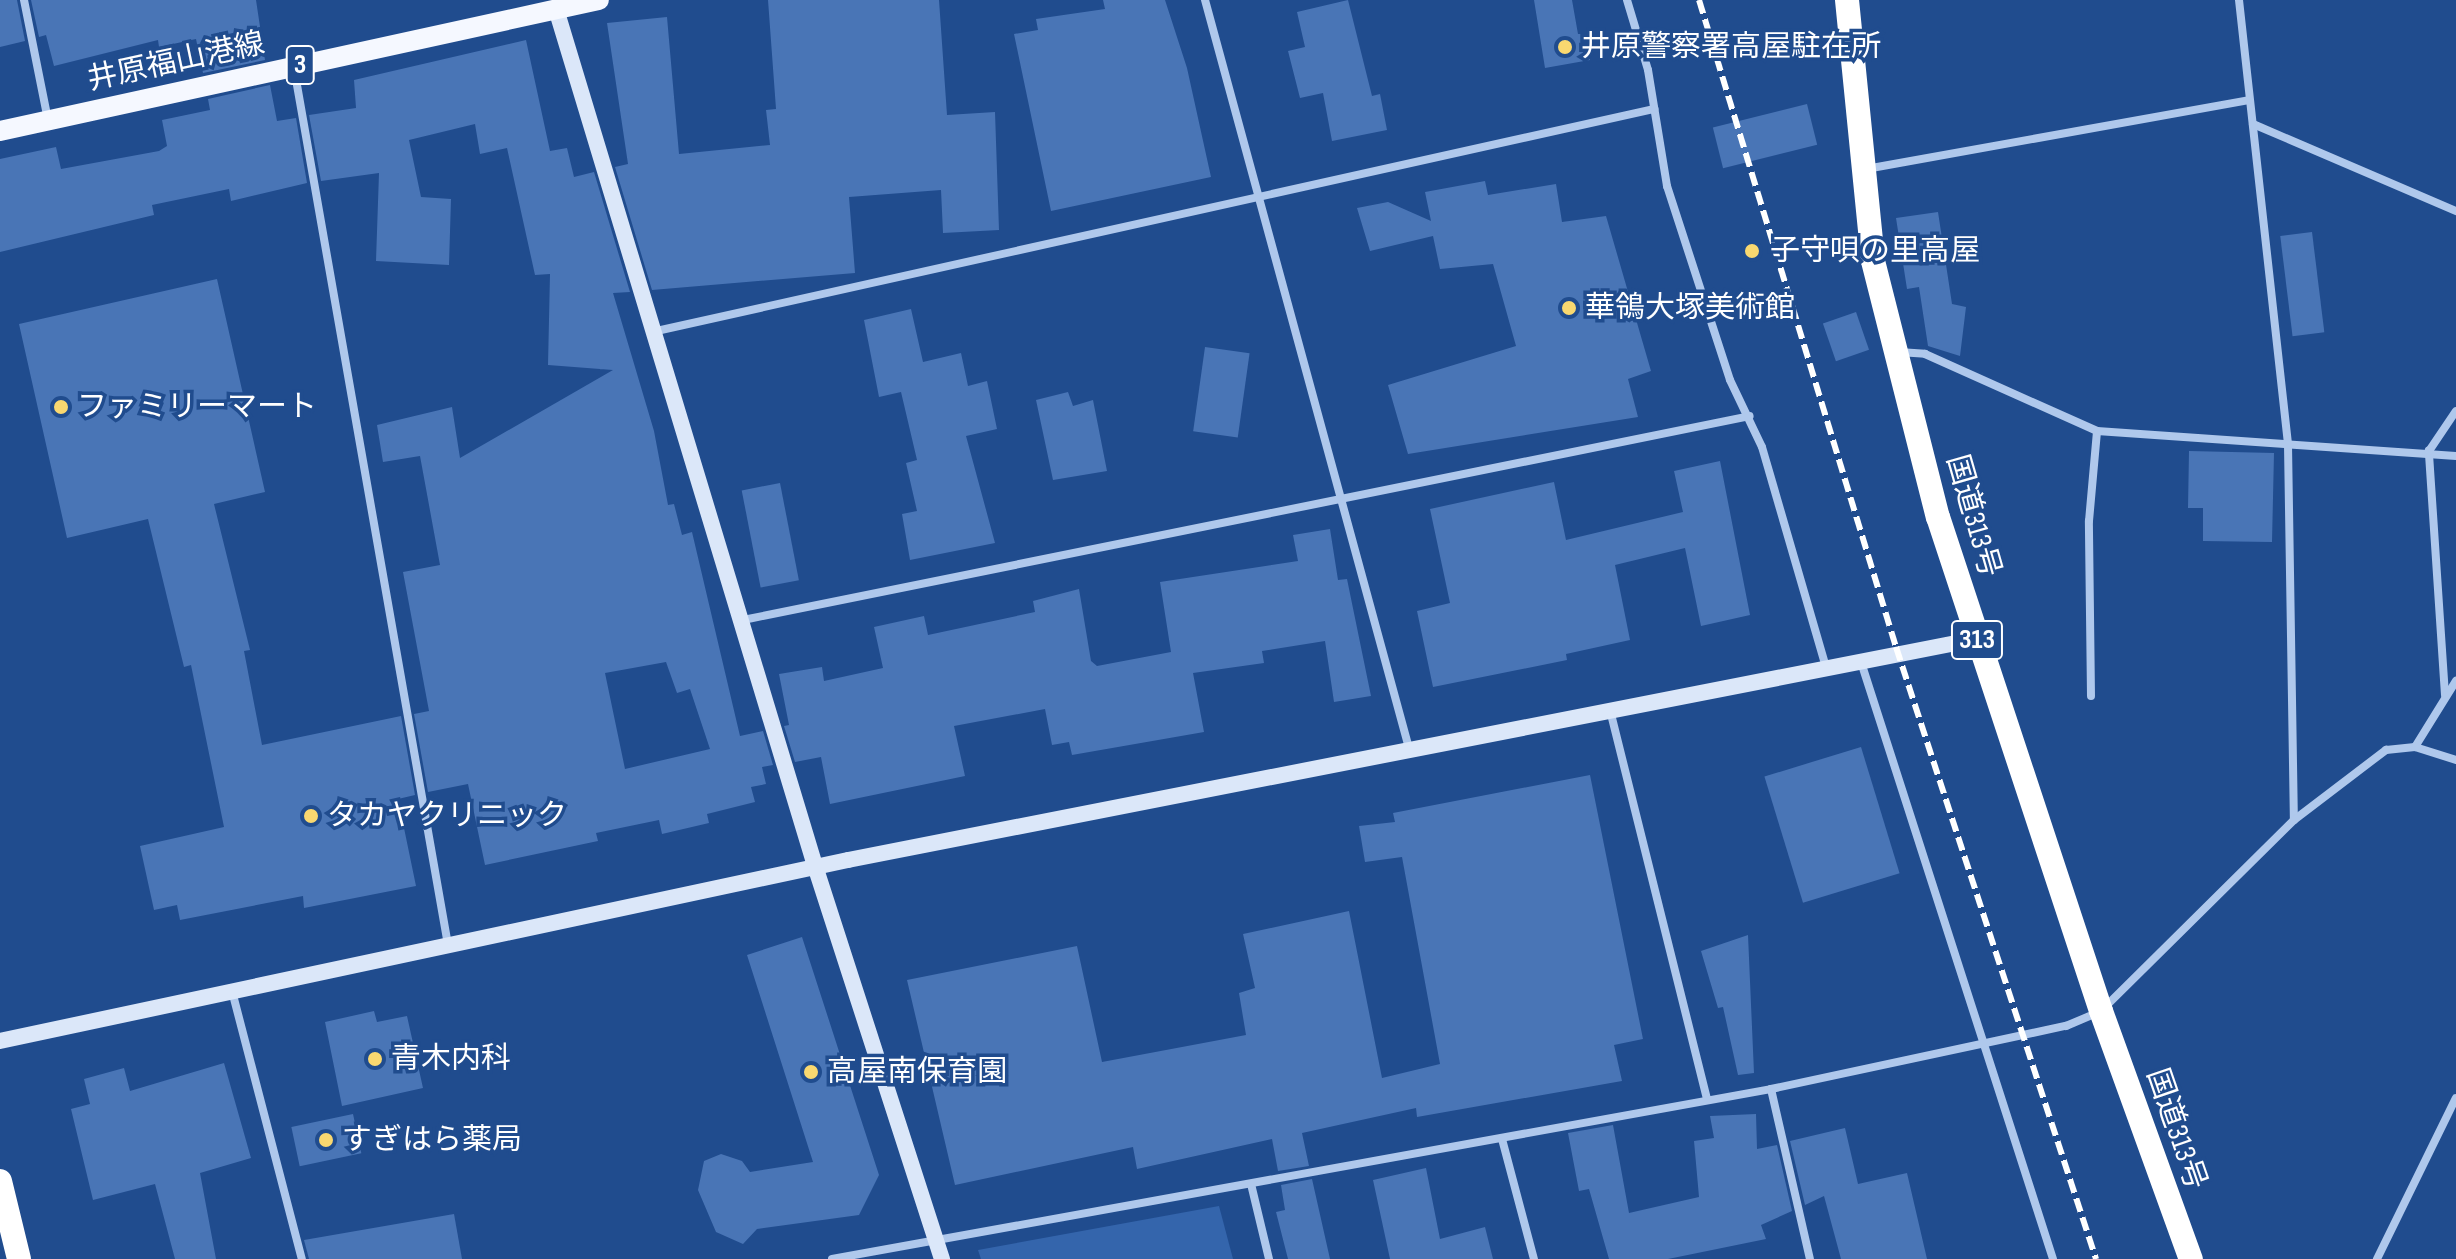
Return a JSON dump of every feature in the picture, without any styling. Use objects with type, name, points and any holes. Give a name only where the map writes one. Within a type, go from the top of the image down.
[{"type":"highway","name":"国道313号","points":[[1847,0],[1861,170],[1873,261],[1938,517],[2101,1011],[2191,1259]]},
{"type":"highway","points":[[0,1181],[19,1259]]},
{"type":"main road","name":"井原福山港線","points":[[0,131],[294,67],[555,5],[599,0]]},
{"type":"street","points":[[24,0],[48,120]]},
{"type":"street","points":[[1205,0],[1345,500],[1410,752]]},
{"type":"street","points":[[1627,0],[1654,109],[1667,186],[1730,380],[1750,416],[1826,668]]},
{"type":"street","points":[[2239,0],[2288,445],[2294,820]]},
{"type":"street","points":[[555,5],[816,869],[942,1259]]},
{"type":"street","points":[[294,67],[448,945]]},
{"type":"street","points":[[1861,170],[2249,100]]},
{"type":"street","points":[[652,332],[1654,109]]},
{"type":"street","points":[[2253,124],[2456,211]]},
{"type":"street","points":[[1895,352],[1925,354],[2097,431],[2288,445],[2429,451],[2456,456]]},
{"type":"street","points":[[2445,695],[2429,451],[2456,411]]},
{"type":"street","points":[[743,620],[1750,416]]},
{"type":"street","points":[[2091,696],[2089,521],[2097,431]]},
{"type":"street","points":[[0,1041],[816,869],[1977,639]]},
{"type":"street","points":[[1861,661],[2053,1259]]},
{"type":"street","points":[[2415,747],[2456,681]]},
{"type":"street","points":[[1610,710],[1707,1099]]},
{"type":"street","points":[[832,1259],[1771,1089],[2066,1026],[2101,1011],[2294,820],[2386,750],[2415,747],[2456,760]]},
{"type":"street","points":[[232,991],[302,1259]]},
{"type":"street","points":[[1771,1089],[1809,1259]]},
{"type":"street","points":[[2377,1259],[2456,1098]]},
{"type":"street","points":[[1502,1139],[1534,1259]]},
{"type":"street","points":[[1251,1184],[1269,1259]]},
{"type":"shaded area","points":[[1219,1206],[1233,1259],[981,1259],[978,1250]]},
{"type":"building","points":[[0,0],[17,0],[25,41],[0,47]]},
{"type":"building","points":[[31,0],[256,0],[265,60],[203,73],[196,39],[159,47],[158,40],[54,66],[46,35],[39,37]]},
{"type":"building","points":[[768,0],[939,0],[947,115],[995,112],[999,230],[943,233],[941,190],[849,197],[855,273],[652,290],[615,167],[628,164],[607,23],[667,17],[679,154],[770,145],[766,110],[776,109]]},
{"type":"building","points":[[1103,0],[1165,0],[1187,68],[1211,177],[1051,211],[1014,34],[1038,30],[1036,19],[1105,9]]},
{"type":"building","points":[[1348,0],[1372,96],[1380,94],[1387,130],[1332,141],[1323,93],[1300,98],[1288,51],[1305,47],[1297,12]]},
{"type":"building","name":"井原警察署高屋駐在所","points":[[1534,0],[1572,0],[1578,34],[1586,34],[1590,60],[1545,68]]},
{"type":"building","points":[[526,40],[550,151],[567,148],[574,177],[594,172],[630,292],[613,293],[654,431],[668,505],[674,504],[682,535],[692,532],[740,736],[763,731],[773,765],[762,767],[766,784],[751,787],[755,802],[707,814],[709,823],[662,834],[659,820],[596,833],[598,841],[485,865],[468,784],[428,792],[414,714],[429,711],[403,572],[440,565],[420,456],[383,462],[377,425],[452,407],[460,458],[613,370],[548,365],[550,274],[535,275],[507,148],[480,154],[475,124],[409,140],[421,197],[451,199],[449,265],[376,261],[379,173],[321,181],[309,115],[356,108],[354,80]],"holes":[[[666,662],[677,693],[690,689],[710,749],[625,769],[605,673]]]},
{"type":"building","points":[[270,85],[277,121],[296,118],[307,183],[231,201],[229,189],[152,205],[154,215],[0,252],[0,159],[56,147],[61,169],[159,151],[167,146],[162,120],[210,110],[208,99]]},
{"type":"building","points":[[1807,104],[1817,145],[1723,168],[1713,127]]},
{"type":"building","name":"華鴒大塚美術館","points":[[1485,181],[1488,195],[1556,184],[1562,222],[1606,216],[1651,371],[1628,379],[1638,417],[1408,454],[1388,385],[1516,346],[1493,264],[1440,269],[1433,236],[1370,251],[1357,208],[1388,202],[1431,221],[1425,192]]},
{"type":"building","points":[[1938,212],[1952,304],[1966,307],[1960,356],[1928,346],[1919,287],[1907,289],[1896,218]]},
{"type":"building","points":[[2312,232],[2324,332],[2293,336],[2280,236]]},
{"type":"building","points":[[217,279],[265,492],[214,504],[250,650],[244,651],[262,745],[401,716],[415,795],[398,799],[416,886],[304,908],[303,896],[180,920],[177,905],[154,910],[140,846],[224,827],[191,665],[184,667],[148,519],[67,538],[19,324]]},
{"type":"building","points":[[911,309],[923,362],[961,353],[968,386],[987,381],[997,429],[966,436],[995,543],[910,560],[902,514],[917,511],[906,463],[917,460],[901,392],[879,397],[864,320]]},
{"type":"building","points":[[1856,312],[1869,350],[1836,361],[1823,323]]},
{"type":"building","points":[[1205,347],[1250,353],[1238,437],[1193,431]]},
{"type":"building","points":[[1068,392],[1073,406],[1093,400],[1107,471],[1053,480],[1036,400]]},
{"type":"building","points":[[2189,451],[2274,453],[2272,542],[2203,541],[2203,508],[2188,508]]},
{"type":"building","points":[[1720,461],[1750,615],[1701,626],[1685,548],[1615,565],[1630,640],[1566,654],[1567,660],[1433,687],[1417,611],[1450,603],[1430,509],[1554,482],[1566,540],[1683,512],[1674,471]]},
{"type":"building","points":[[780,483],[799,580],[761,588],[742,490]]},
{"type":"building","points":[[1330,529],[1338,580],[1347,579],[1371,696],[1334,702],[1325,641],[1262,651],[1264,663],[1193,673],[1204,732],[1072,755],[1069,742],[1052,745],[1045,709],[954,726],[965,776],[830,804],[821,757],[795,762],[784,726],[789,725],[779,674],[822,667],[824,681],[883,668],[874,627],[924,616],[928,635],[1035,612],[1033,601],[1079,589],[1091,661],[1097,666],[1171,652],[1160,582],[1298,561],[1293,535]]},
{"type":"building","points":[[1861,747],[1900,873],[1803,903],[1764,777]]},
{"type":"building","points":[[1590,775],[1643,1039],[1614,1045],[1622,1081],[1417,1117],[1416,1108],[1302,1133],[1309,1166],[1278,1171],[1272,1139],[1137,1169],[1133,1147],[955,1185],[907,980],[1077,946],[1102,1062],[1246,1035],[1239,993],[1255,988],[1243,934],[1349,911],[1382,1078],[1440,1064],[1402,857],[1365,862],[1359,826],[1395,822],[1393,813]]},
{"type":"building","points":[[1748,935],[1754,1073],[1738,1075],[1723,1007],[1718,1008],[1701,951]]},
{"type":"building","points":[[802,937],[879,1175],[859,1215],[757,1229],[743,1244],[716,1232],[698,1190],[704,1161],[721,1154],[742,1161],[750,1172],[813,1162],[747,955]]},
{"type":"building","name":"青木内科","points":[[374,1011],[377,1022],[407,1016],[423,1088],[342,1106],[325,1022]]},
{"type":"building","points":[[224,1063],[251,1158],[200,1173],[216,1259],[175,1259],[155,1184],[93,1200],[71,1109],[90,1104],[84,1079],[124,1068],[130,1091]]},
{"type":"building","name":"すぎはら薬局","points":[[353,1114],[361,1153],[300,1166],[291,1127]]},
{"type":"building","points":[[1756,1114],[1757,1149],[1777,1145],[1792,1211],[1761,1225],[1766,1239],[1668,1259],[1609,1259],[1589,1189],[1579,1191],[1568,1133],[1613,1125],[1629,1213],[1699,1197],[1694,1141],[1714,1138],[1710,1116]]},
{"type":"building","points":[[1845,1128],[1858,1184],[1907,1173],[1927,1259],[1841,1259],[1824,1196],[1805,1205],[1790,1141]]},
{"type":"building","points":[[1426,1168],[1440,1239],[1485,1227],[1493,1259],[1390,1259],[1373,1180]]},
{"type":"building","points":[[1312,1179],[1330,1259],[1288,1259],[1276,1212],[1285,1210],[1281,1185]]},
{"type":"building","points":[[454,1214],[462,1259],[309,1259],[304,1240]]},
{"type":"railway","points":[[1699,0],[1896,647],[2096,1259]]},
{"type":"place","name":"井原警察署高屋駐在所","points":[[1565,47]]},
{"type":"place","name":"子守唄の里高屋","points":[[1752,251]]},
{"type":"place","name":"華鴒大塚美術館","points":[[1569,308]]},
{"type":"place","name":"ファミリーマート","points":[[61,407]]},
{"type":"place","name":"タカヤクリニック","points":[[311,816]]},
{"type":"place","name":"青木内科","points":[[375,1059]]},
{"type":"place","name":"高屋南保育園","points":[[811,1072]]},
{"type":"place","name":"すぎはら薬局","points":[[326,1140]]}]
